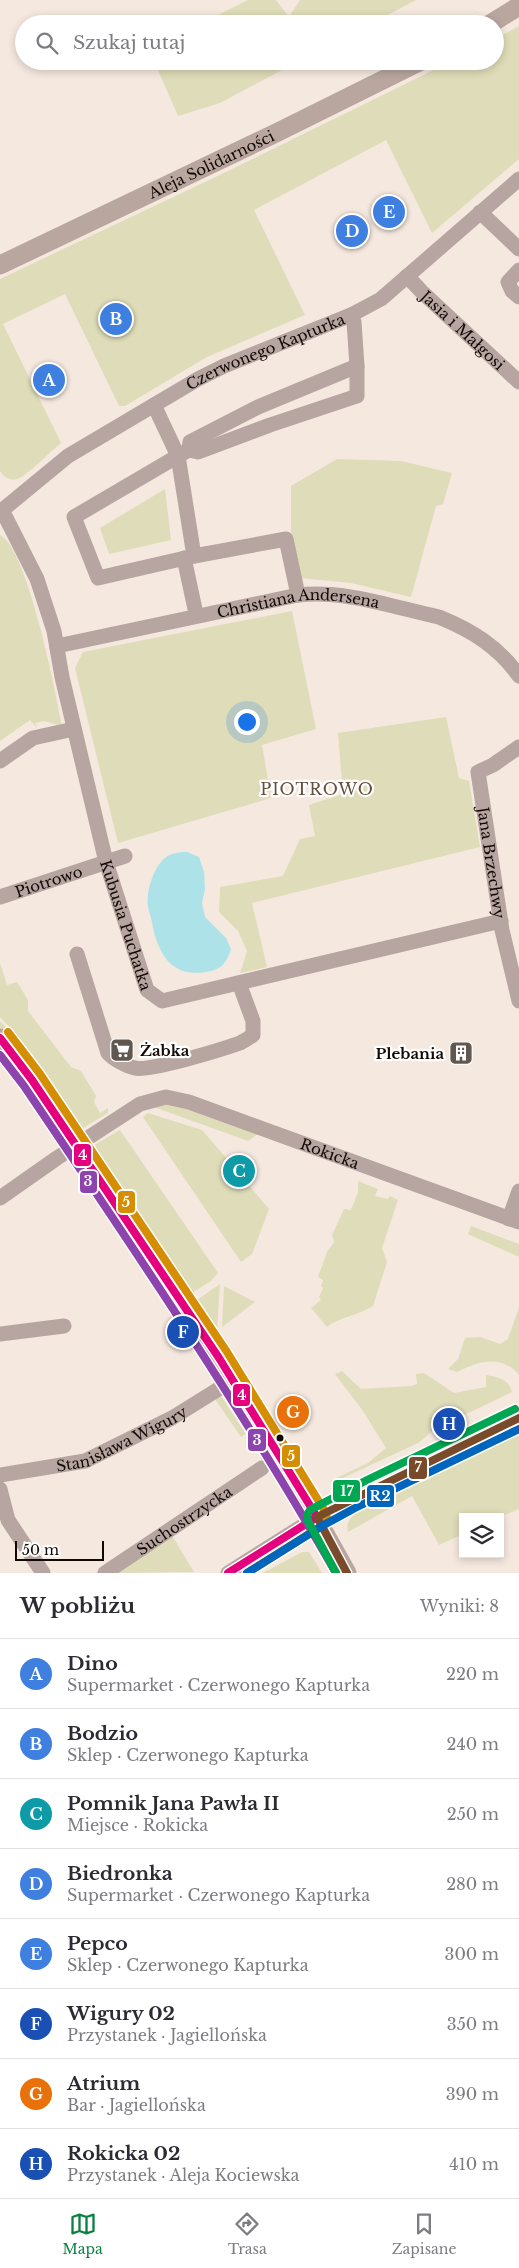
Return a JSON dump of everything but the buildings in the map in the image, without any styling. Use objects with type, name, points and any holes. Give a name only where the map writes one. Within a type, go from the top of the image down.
[{"type":"main road","points":[[504,15],[519,6]]},
{"type":"main road","name":"Aleja Solidarności","points":[[0,265],[403,70]]},
{"type":"main road","points":[[0,1038],[32,1080],[233,1380],[317,1517],[347,1573]]},
{"type":"street","name":"Czerwonego Kapturka","points":[[1,511],[68,456],[154,405],[224,366],[351,315],[381,299],[519,179]]},
{"type":"street","points":[[480,212],[519,249]]},
{"type":"street","points":[[519,270],[508,282],[512,291],[519,297]]},
{"type":"street","name":"Jasia i Małgosi","points":[[407,276],[519,382]]},
{"type":"street","points":[[298,595],[286,539],[189,557],[98,578],[74,517],[184,453],[198,452],[270,425],[357,396],[354,322],[351,315]]},
{"type":"street","points":[[184,453],[190,442],[258,407],[357,366]]},
{"type":"street","points":[[154,405],[184,453],[189,557],[195,609]]},
{"type":"street","name":"Kubusia Puchatka","points":[[1,511],[37,579],[58,646],[74,729],[106,862],[147,990],[162,1001],[501,921]]},
{"type":"street","name":"Christiana Andersena","points":[[58,646],[298,595],[316,593],[350,596],[439,617],[470,631],[489,643],[511,664],[519,676]]},
{"type":"street","points":[[0,761],[33,738],[74,729]]},
{"type":"street","name":"Jana Brzechwy","points":[[519,747],[478,772],[501,921],[519,1001]]},
{"type":"street","name":"Piotrowo","points":[[0,896],[125,856]]},
{"type":"street","points":[[77,954],[108,1053],[134,1068],[145,1069],[241,1042],[253,1035],[253,1021],[239,983]]},
{"type":"street","name":"Rokicka","points":[[76,1145],[140,1104],[166,1097],[189,1102],[514,1220]]},
{"type":"street","points":[[0,1198],[76,1145]]},
{"type":"street","points":[[514,1220],[519,1191]]},
{"type":"street","points":[[0,1334],[64,1326]]},
{"type":"street","name":"Stanisława Wigury","points":[[0,1475],[85,1461],[172,1418],[233,1380]]},
{"type":"street","points":[[228,1573],[317,1517],[519,1418]]},
{"type":"street","name":"Suchostrzycka","points":[[105,1573],[262,1468]]},
{"type":"street","points":[[0,1490],[8,1520],[43,1573]]},
{"type":"shaded area","points":[[248,0],[276,0],[287,15],[218,15]]},
{"type":"shaded area","points":[[300,0],[416,0],[388,15],[290,15]]},
{"type":"shaded area","points":[[519,26],[519,159],[432,233],[386,140],[254,210],[305,315],[207,357],[125,406],[119,406],[65,294],[3,324],[61,443],[33,468],[17,479],[7,478],[0,471],[0,279],[224,173],[434,70],[504,70],[504,34]]},
{"type":"shaded area","points":[[158,70],[282,70],[220,103],[178,116]]},
{"type":"shaded area","points":[[337,459],[401,461],[452,473],[443,504],[436,506],[411,597],[351,583],[299,578],[291,535],[291,486]]},
{"type":"shaded area","points":[[165,489],[171,540],[109,554],[100,528]]},
{"type":"shaded area","points":[[0,535],[10,545],[30,592],[47,654],[62,726],[44,721],[35,723],[37,728],[30,720],[0,741]]},
{"type":"shaded area","points":[[292,611],[316,729],[262,745],[271,798],[118,843],[75,668],[83,652]]},
{"type":"shaded area","points":[[446,717],[459,778],[469,781],[480,847],[252,903],[267,967],[240,973],[247,951],[238,931],[219,912],[220,887],[283,876],[300,839],[315,836],[309,805],[343,794],[338,733]]},
{"type":"shaded area","points":[[0,963],[7,985],[17,982],[28,1000],[28,1011],[71,1067],[81,1071],[96,1096],[94,1102],[100,1113],[108,1108],[108,1113],[83,1128],[34,1056],[0,1017]]},
{"type":"shaded area","points":[[0,1021],[21,1043],[40,1070],[37,1074],[0,1027]]},
{"type":"shaded area","points":[[44,1075],[80,1131],[76,1130],[39,1077]]},
{"type":"shaded area","points":[[175,1104],[259,1133],[248,1141],[151,1106]]},
{"type":"shaded area","points":[[148,1113],[202,1130],[228,1160],[223,1168],[227,1181],[237,1187],[248,1184],[269,1209],[252,1254],[241,1262],[143,1117]]},
{"type":"shaded area","points":[[120,1130],[218,1273],[211,1281],[192,1293],[95,1147],[96,1144]]},
{"type":"shaded area","points":[[103,1164],[222,1342],[221,1349],[99,1167]]},
{"type":"shaded area","points":[[358,1181],[378,1189],[375,1196],[388,1199],[390,1196],[398,1200],[382,1248],[387,1262],[373,1306],[327,1327],[311,1308],[321,1300],[319,1297],[323,1288],[321,1286],[323,1280],[318,1277],[327,1252],[334,1242],[332,1235],[344,1209],[351,1210],[358,1192]]},
{"type":"shaded area","points":[[104,1203],[135,1250],[132,1252],[100,1205]]},
{"type":"shaded area","points":[[471,1226],[519,1244],[519,1257],[468,1234]]},
{"type":"shaded area","points":[[220,1284],[217,1330],[197,1300]]},
{"type":"shaded area","points":[[224,1286],[255,1302],[222,1327]]},
{"type":"shaded area","points":[[519,1307],[519,1375],[512,1368],[497,1362],[473,1365],[457,1372],[448,1369],[458,1359],[465,1338],[480,1337],[500,1344],[508,1339]]},
{"type":"shaded area","points":[[342,1371],[361,1389],[411,1386],[417,1384],[416,1374],[424,1373],[454,1393],[486,1387],[486,1375],[505,1381],[512,1392],[435,1429],[418,1443],[332,1483],[330,1481],[368,1463],[386,1448],[363,1411],[335,1374]]},
{"type":"shaded area","points":[[221,1396],[246,1434],[241,1437],[215,1399]]},
{"type":"shaded area","points":[[519,1431],[519,1509],[504,1515],[504,1513],[459,1513],[459,1536],[439,1545],[412,1496],[348,1532],[349,1521],[362,1508]]},
{"type":"shaded area","points":[[171,1534],[194,1572],[113,1573]]},
{"type":"shaded area","points":[[302,1552],[309,1552],[322,1573],[263,1573]]},
{"type":"water","points":[[187,852],[199,857],[204,872],[205,889],[202,903],[205,917],[226,938],[231,949],[222,965],[211,971],[193,973],[183,971],[167,960],[157,943],[148,907],[151,881],[161,862],[172,854]]},
{"type":"transit line","name":"5","points":[[8,1032],[40,1074],[227,1352],[326,1513],[327,1519],[323,1525],[247,1573]]},
{"type":"transit line","name":"4","points":[[0,1038],[32,1080],[219,1358],[317,1517]]},
{"type":"transit line","name":"3","points":[[0,1055],[24,1086],[105,1206],[224,1387],[336,1573]]},
{"type":"transit line","name":"17","points":[[336,1573],[308,1521],[307,1515],[310,1510],[367,1480],[515,1409]]},
{"type":"transit line","name":"7","points":[[317,1517],[519,1418]]},
{"type":"transit line","name":"R2","points":[[247,1573],[322,1526],[355,1508],[519,1429]]},
{"type":"transit line","name":"4","points":[[228,1573],[317,1517]]},
{"type":"transit line","name":"7","points":[[317,1517],[347,1573]]},
{"type":"place","name":"Pepco","points":[[389,212]]},
{"type":"place","name":"Biedronka","points":[[352,231]]},
{"type":"place","name":"Bodzio","points":[[116,319]]},
{"type":"place","name":"Dino","points":[[49,380]]},
{"type":"place","name":"Żabka","points":[[122,1050]]},
{"type":"place","name":"Plebania","points":[[461,1053]]},
{"type":"place","name":"Pomnik Jana Pawła II","points":[[239,1171]]},
{"type":"place","name":"Wigury 02","points":[[183,1332]]},
{"type":"place","name":"Atrium","points":[[293,1412]]},
{"type":"place","name":"Rokicka 02","points":[[449,1424]]},
{"type":"district","name":"PIOTROWO","points":[[317,789]]}]
